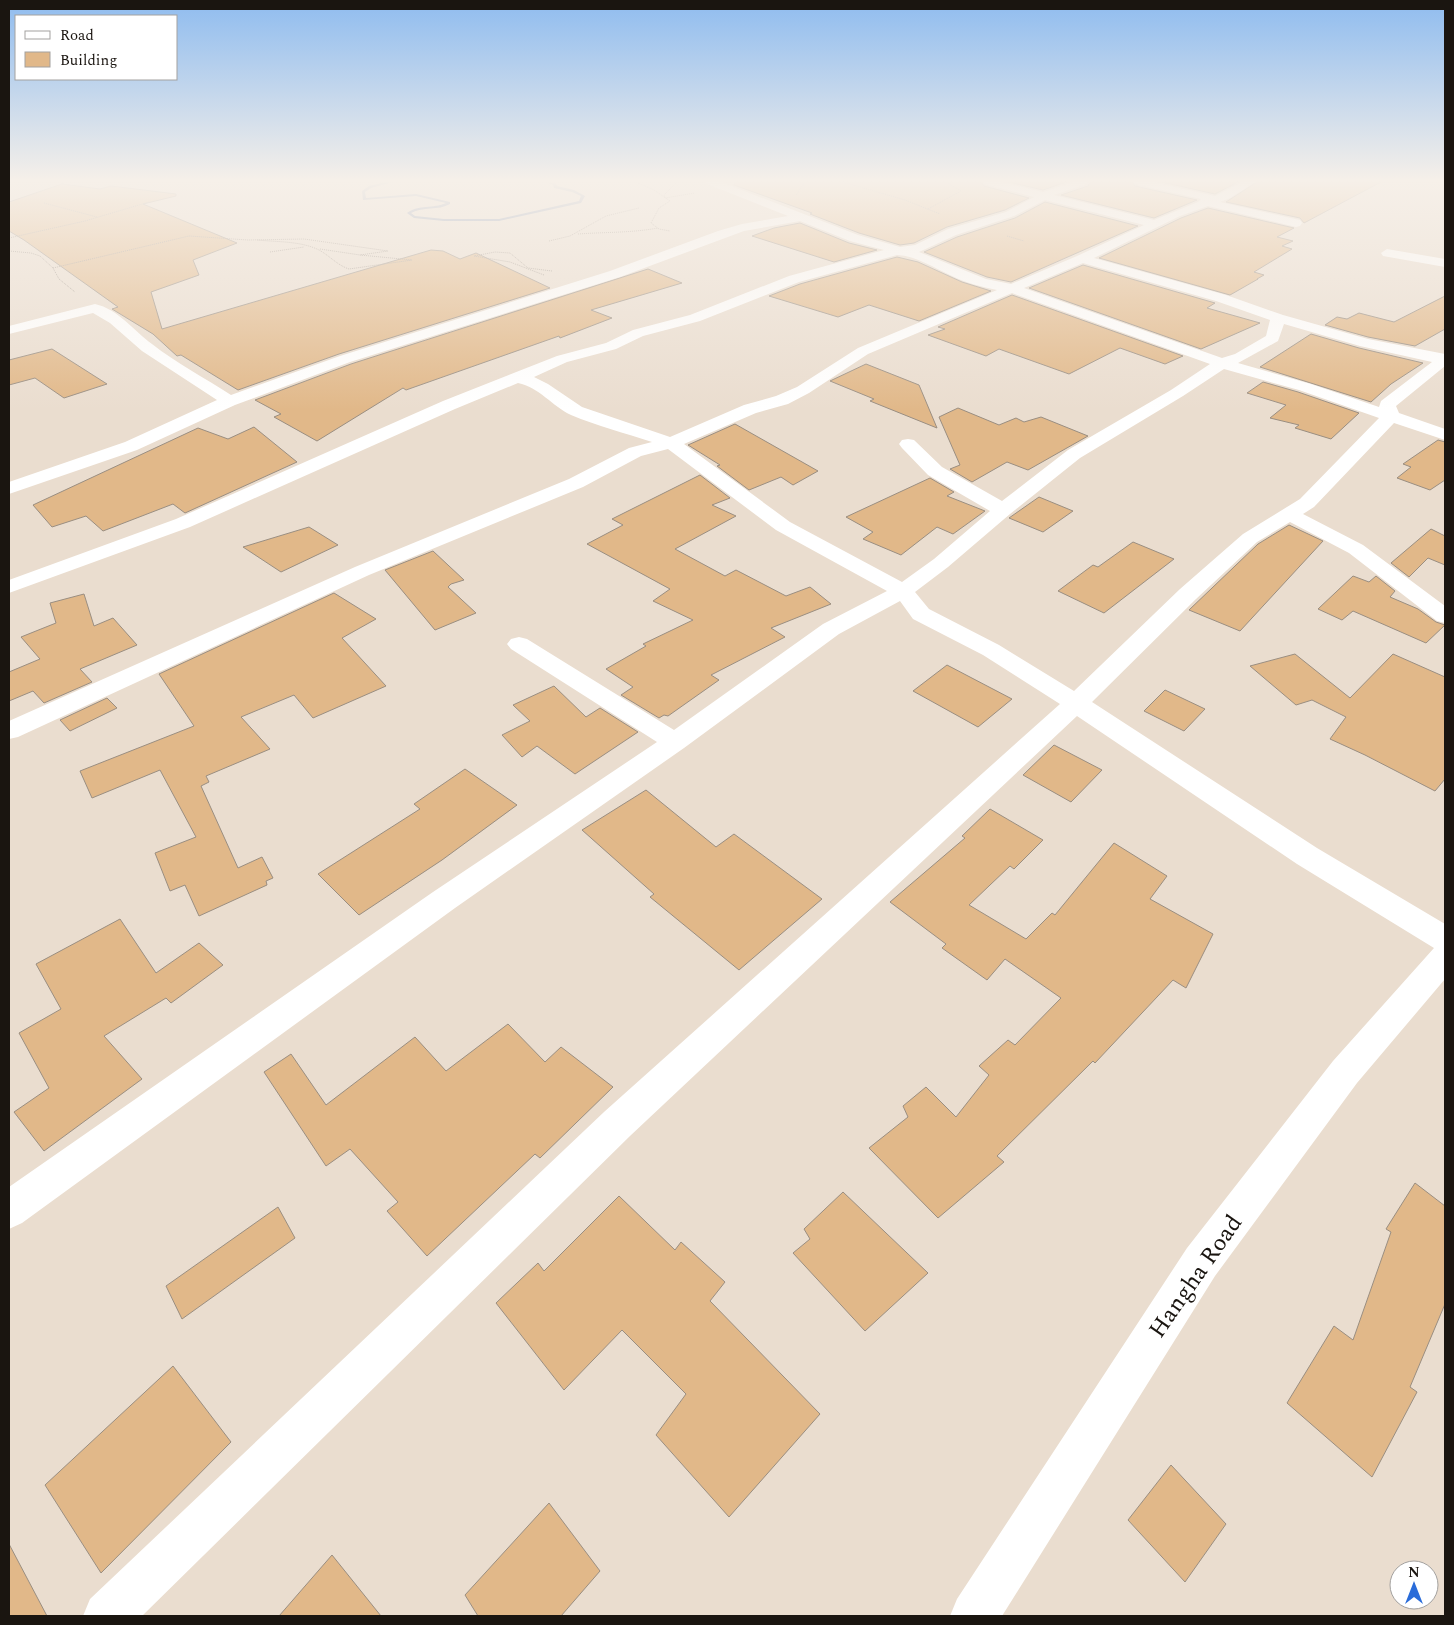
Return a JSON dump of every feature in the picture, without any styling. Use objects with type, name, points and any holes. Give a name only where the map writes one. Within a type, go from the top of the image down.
[{"type":"main road","points":[[9,488],[131,446],[230,401],[345,359],[615,274],[658,258]]},
{"type":"main road","points":[[9,587],[183,523],[449,404],[562,359],[611,346],[638,333],[695,318],[787,282],[872,258]]},
{"type":"main road","points":[[924,258],[958,274],[983,283],[1011,288],[1222,363],[1305,386],[1445,436]]},
{"type":"main road","points":[[1418,258],[1445,263]]},
{"type":"main road","points":[[9,731],[362,571],[576,483],[635,452],[670,443],[750,409],[782,400],[803,390],[863,351],[1082,259],[1221,298],[1278,318],[1365,343],[1445,360]]},
{"type":"main road","points":[[9,330],[95,308],[115,320],[147,348],[230,401]]},
{"type":"main road","points":[[9,1210],[436,906],[675,742],[831,629],[903,591],[941,563],[1003,510],[1074,454],[1177,393],[1222,363],[1240,357],[1273,338],[1278,318]]},
{"type":"main road","points":[[1391,416],[1386,406],[1445,360]]},
{"type":"main road","points":[[517,378],[532,381],[576,410],[670,443],[783,526],[903,591],[921,614],[991,650],[1076,703],[1306,856],[1445,939]]},
{"type":"main road","points":[[107,1616],[617,1124],[1076,703],[1188,594],[1250,538],[1307,503],[1391,416]]},
{"type":"main road","points":[[908,444],[935,471],[1003,510]]},
{"type":"main road","points":[[1289,514],[1356,549],[1445,616]]},
{"type":"main road","points":[[519,644],[675,742]]},
{"type":"main road","name":"Hangha Road","points":[[974,1616],[1201,1262],[1345,1072],[1445,957]]},
{"type":"path","points":[[42,258],[53,268],[59,278],[95,308]]},
{"type":"path","points":[[53,268],[96,258]]},
{"type":"path","points":[[331,258],[340,267],[349,269],[412,260],[389,258]]},
{"type":"path","points":[[493,258],[528,268]]},
{"type":"path","points":[[516,258],[528,268]]},
{"type":"path","points":[[528,268],[558,272]]},
{"type":"path","points":[[528,268],[535,270],[566,289]]},
{"type":"building","points":[[49,258],[199,258],[193,260],[199,275],[151,292],[162,329],[404,258],[486,258],[550,288],[339,354],[238,390],[181,355],[177,356],[153,334],[112,309],[118,307]]},
{"type":"building","points":[[821,258],[849,258],[834,262]]},
{"type":"building","points":[[894,258],[901,258],[918,262],[962,282],[991,291],[919,321],[869,305],[838,317],[769,296],[800,284]]},
{"type":"building","points":[[939,258],[1066,258],[1011,282],[987,277]]},
{"type":"building","points":[[1099,258],[1277,258],[1254,272],[1264,275],[1230,295]]},
{"type":"building","points":[[1083,265],[1215,303],[1207,308],[1260,323],[1201,349],[1029,288]]},
{"type":"building","points":[[648,269],[682,283],[591,310],[612,318],[560,338],[559,336],[406,390],[403,388],[317,441],[274,417],[281,414],[255,400],[351,364]]},
{"type":"building","points":[[1012,295],[1183,356],[1165,364],[1120,348],[1069,374],[999,349],[986,356],[928,335],[945,329],[938,327]]},
{"type":"building","points":[[1445,296],[1445,329],[1415,346],[1368,337],[1325,325],[1337,317],[1347,319],[1359,313],[1394,322]]},
{"type":"building","points":[[1311,334],[1359,348],[1423,363],[1391,384],[1371,402],[1260,367]]},
{"type":"building","points":[[52,349],[107,384],[64,398],[35,378],[9,385],[9,360]]},
{"type":"building","points":[[866,364],[919,385],[937,428],[870,401],[874,399],[830,381]]},
{"type":"building","points":[[1263,382],[1359,413],[1331,439],[1295,428],[1299,425],[1270,418],[1286,405],[1247,393]]},
{"type":"building","points":[[958,408],[999,425],[1016,418],[1024,422],[1041,417],[1088,436],[1028,470],[1007,462],[972,482],[950,469],[960,465],[939,417]]},
{"type":"building","points":[[735,424],[818,471],[793,485],[781,477],[749,490],[717,466],[720,465],[688,445]]},
{"type":"building","points":[[254,427],[297,462],[185,513],[173,504],[103,531],[86,516],[52,527],[33,505],[198,428],[228,439]]},
{"type":"building","points":[[1438,440],[1445,442],[1445,480],[1430,490],[1397,478],[1411,467],[1403,464]]},
{"type":"building","points":[[700,475],[730,498],[712,505],[736,516],[675,549],[725,576],[736,570],[786,596],[810,587],[831,604],[771,628],[785,637],[711,675],[719,680],[668,716],[664,715],[659,718],[621,695],[633,687],[606,669],[646,646],[643,644],[693,620],[653,601],[670,589],[587,544],[623,525],[612,519]]},
{"type":"building","points":[[930,478],[954,492],[947,496],[985,511],[953,534],[937,527],[901,555],[863,539],[873,532],[846,517]]},
{"type":"building","points":[[1039,497],[1073,511],[1043,532],[1009,518]]},
{"type":"building","points":[[1289,525],[1323,541],[1240,631],[1189,610],[1258,544]]},
{"type":"building","points":[[309,527],[338,545],[281,572],[243,547]]},
{"type":"building","points":[[1431,529],[1445,536],[1445,565],[1428,558],[1409,577],[1391,563]]},
{"type":"building","points":[[1133,542],[1174,559],[1104,613],[1058,591],[1093,565],[1098,567]]},
{"type":"building","points":[[433,551],[464,580],[451,584],[448,587],[476,613],[435,630],[385,570]]},
{"type":"building","points":[[1353,576],[1369,582],[1376,576],[1395,591],[1390,597],[1418,609],[1436,622],[1445,625],[1426,643],[1353,611],[1342,620],[1318,609]]},
{"type":"building","points":[[334,593],[376,619],[342,638],[386,686],[313,718],[294,695],[241,717],[270,749],[206,776],[209,782],[201,786],[238,868],[262,857],[273,878],[266,881],[267,885],[199,916],[185,885],[170,891],[155,853],[196,837],[160,770],[92,798],[80,771],[194,726],[159,674]]},
{"type":"building","points":[[84,594],[94,626],[113,618],[137,645],[80,669],[92,682],[44,703],[33,691],[9,701],[9,672],[40,659],[21,637],[56,623],[50,603]]},
{"type":"building","points":[[1295,654],[1350,698],[1393,654],[1445,677],[1445,779],[1435,791],[1330,739],[1346,717],[1312,700],[1296,705],[1250,666]]},
{"type":"building","points":[[947,665],[1012,699],[978,727],[913,691]]},
{"type":"building","points":[[554,686],[586,717],[600,708],[638,732],[575,774],[537,746],[522,757],[502,735],[530,721],[513,705]]},
{"type":"building","points":[[1165,690],[1205,709],[1184,731],[1144,711]]},
{"type":"building","points":[[107,698],[117,708],[70,731],[60,720]]},
{"type":"building","points":[[1054,745],[1102,770],[1071,802],[1023,775]]},
{"type":"building","points":[[465,769],[517,805],[442,860],[359,915],[318,874],[420,809],[414,804]]},
{"type":"building","points":[[646,790],[716,847],[734,834],[822,899],[739,970],[650,897],[654,894],[582,830]]},
{"type":"building","points":[[990,809],[1043,840],[1014,869],[1010,866],[969,905],[1026,939],[1052,913],[1055,915],[1114,843],[1167,876],[1150,899],[1213,934],[1186,988],[1173,980],[1095,1063],[1093,1061],[997,1156],[1004,1162],[938,1218],[869,1148],[908,1117],[903,1106],[926,1087],[956,1117],[989,1075],[979,1066],[1008,1040],[1015,1045],[1061,998],[1005,959],[987,980],[942,948],[946,944],[890,902],[965,838],[962,836]]},
{"type":"building","points":[[120,919],[156,973],[199,943],[223,965],[171,1003],[166,998],[104,1036],[142,1079],[44,1151],[14,1112],[49,1088],[19,1033],[61,1009],[36,964]]},
{"type":"building","points":[[508,1024],[545,1062],[561,1047],[613,1087],[540,1158],[535,1154],[427,1256],[387,1211],[398,1202],[350,1149],[326,1166],[264,1072],[291,1054],[326,1105],[415,1037],[446,1071]]},
{"type":"building","points":[[1415,1183],[1445,1206],[1445,1304],[1410,1387],[1417,1392],[1372,1477],[1287,1403],[1334,1326],[1353,1340],[1391,1232],[1386,1229]]},
{"type":"building","points":[[843,1192],[928,1273],[865,1331],[793,1253],[810,1239],[804,1229]]},
{"type":"building","points":[[619,1196],[675,1250],[681,1242],[725,1282],[710,1301],[820,1414],[729,1517],[656,1435],[686,1394],[622,1330],[564,1390],[496,1303],[538,1263],[544,1271]]},
{"type":"building","points":[[278,1207],[295,1238],[182,1319],[166,1286]]},
{"type":"building","points":[[173,1366],[231,1442],[101,1573],[45,1485]]},
{"type":"building","points":[[1171,1465],[1226,1524],[1185,1582],[1128,1520]]},
{"type":"building","points":[[549,1503],[600,1571],[561,1616],[478,1616],[465,1595]]},
{"type":"building","points":[[9,1544],[47,1616],[9,1616]]},
{"type":"building","points":[[332,1555],[381,1616],[279,1616]]}]
